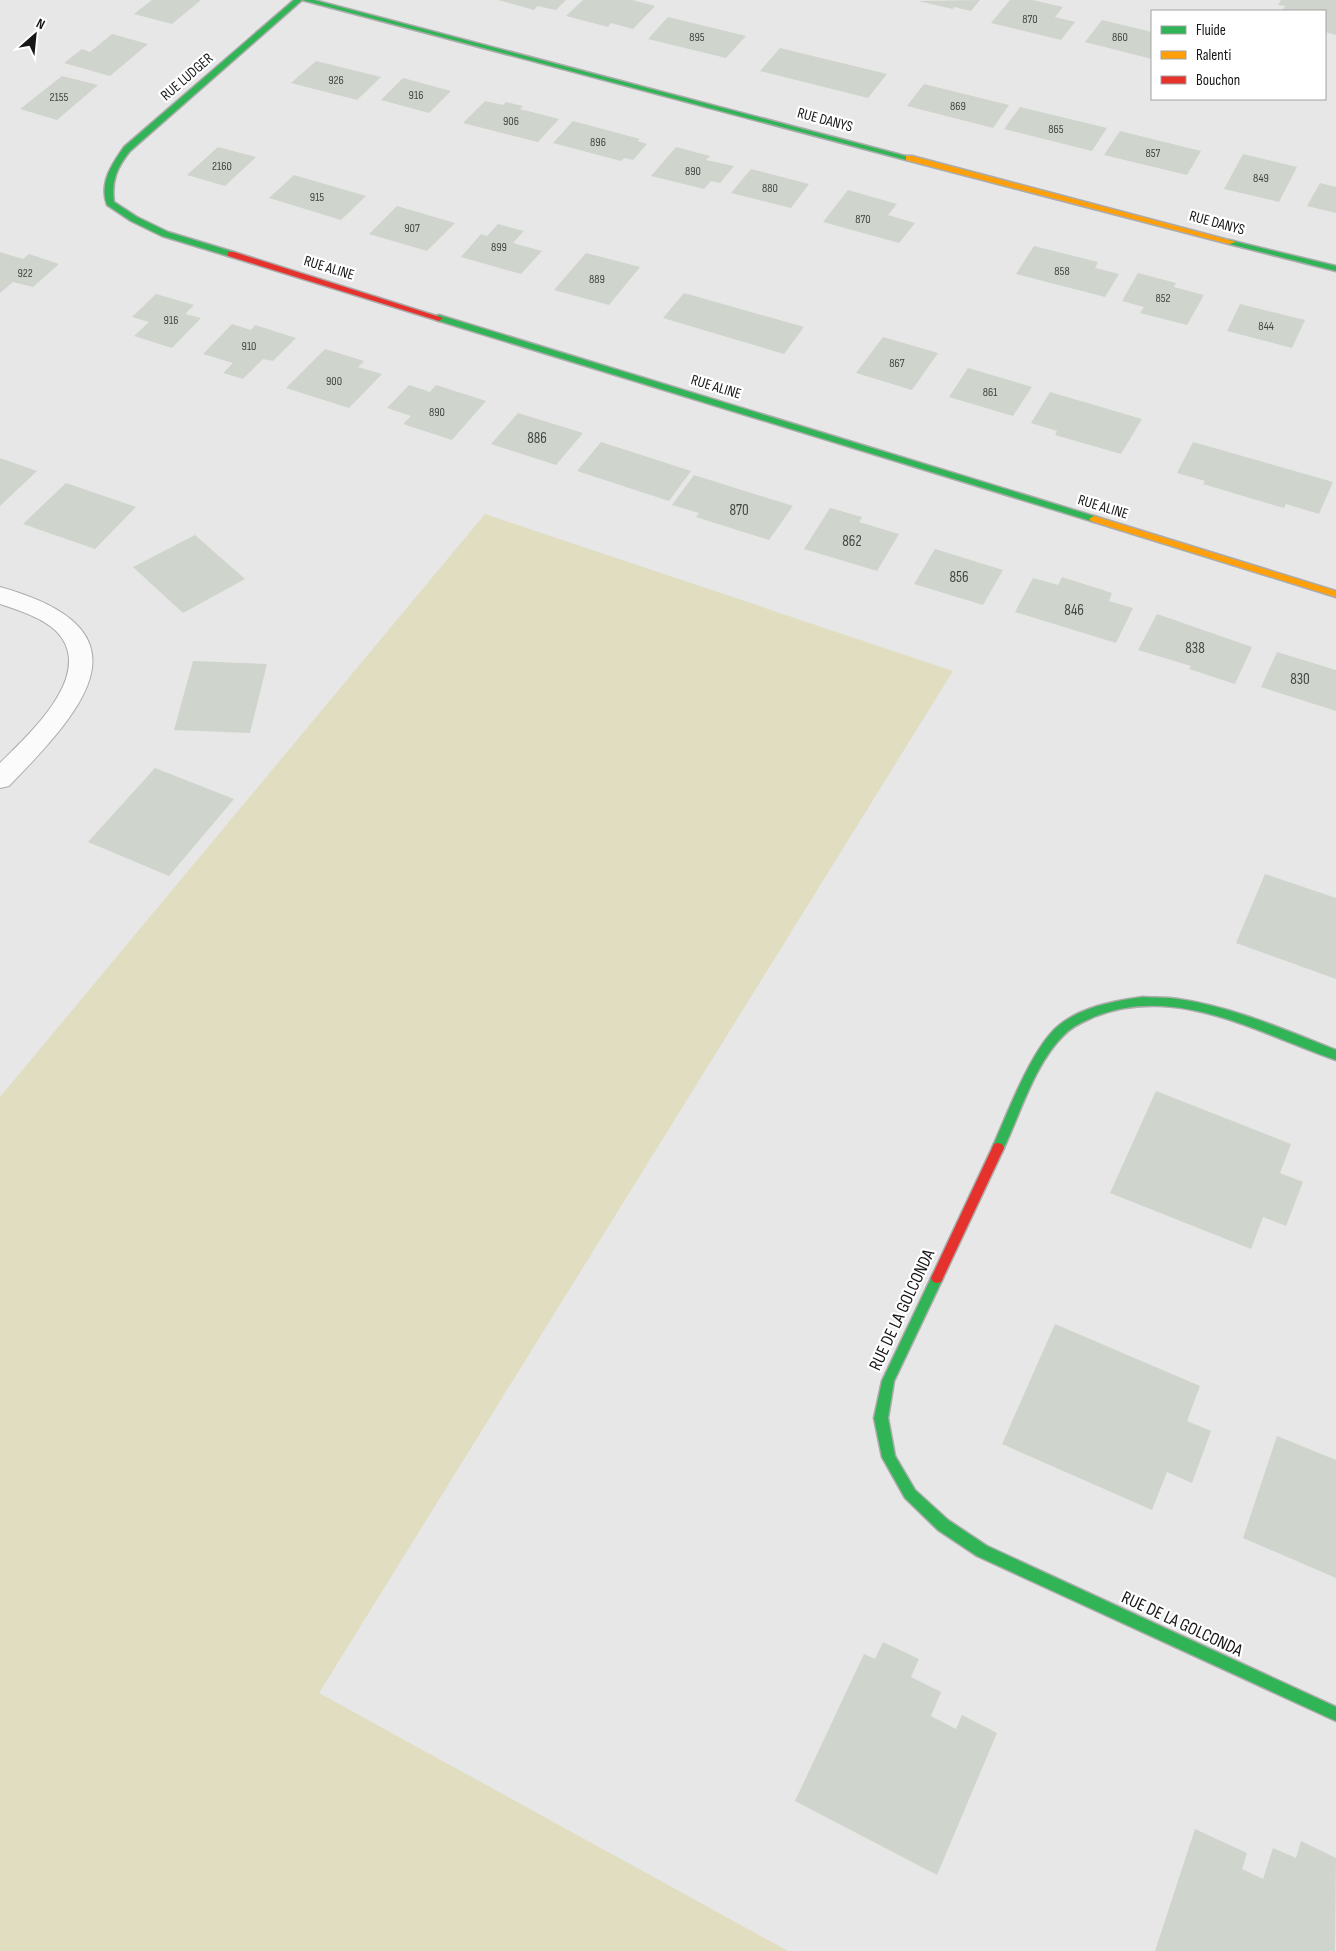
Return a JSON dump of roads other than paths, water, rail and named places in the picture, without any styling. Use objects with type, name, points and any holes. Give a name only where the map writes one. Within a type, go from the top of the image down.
[{"type":"street","name":"RUE LUDGER","points":[[107,184],[112,168],[127,149],[298,0]]},
{"type":"street","name":"RUE DANYS","points":[[306,0],[1336,270]]},
{"type":"street","name":"RUE ALINE","points":[[107,184],[110,202],[134,218],[165,234],[1336,594]]},
{"type":"street","points":[[0,595],[30,606],[65,626],[78,646],[82,662],[80,679],[64,712],[0,780]]},
{"type":"street","name":"RUE DE LA GOLCONDA","points":[[1336,1055],[1215,1012],[1171,1002],[1131,1000],[1094,1009],[1064,1028],[1043,1053],[888,1380],[881,1418],[889,1457],[910,1494],[943,1525],[982,1551],[1336,1714]]}]
